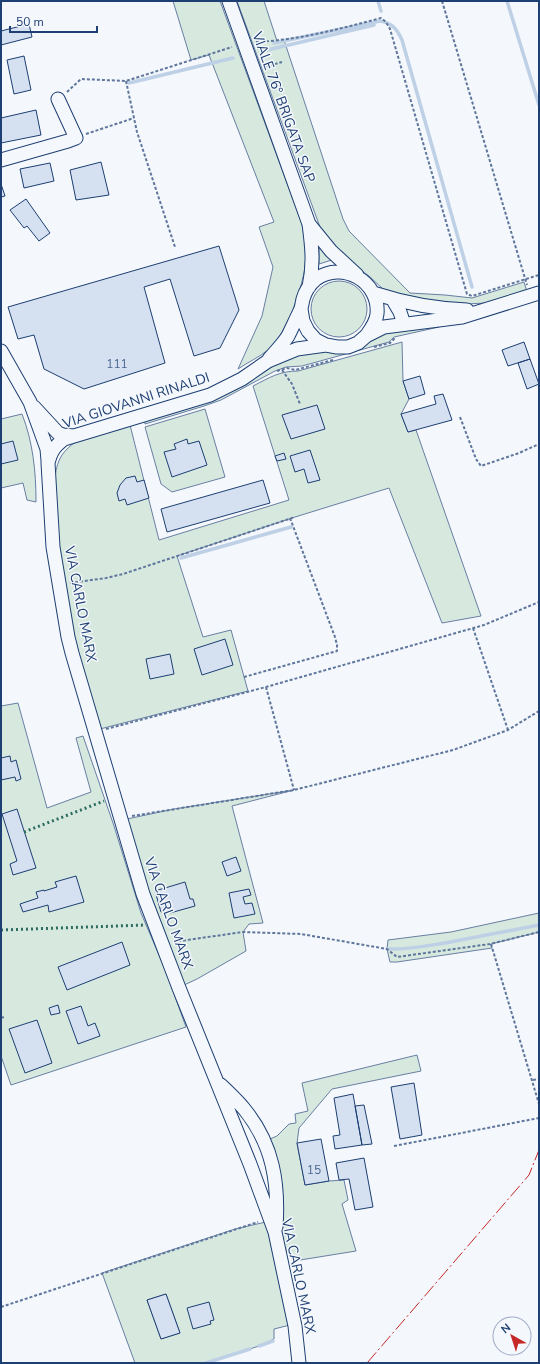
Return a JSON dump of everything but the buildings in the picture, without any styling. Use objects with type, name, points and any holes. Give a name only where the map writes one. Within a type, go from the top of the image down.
[{"type":"street","name":"VIALE 76° BRIGATA SAP","points":[[229,1],[309,224]]},
{"type":"street","points":[[1,160],[76,138],[58,99]]},
{"type":"street","points":[[309,224],[331,251],[362,279],[373,293],[377,304],[377,316],[369,342]]},
{"type":"street","name":"VIA GIOVANNI RINALDI","points":[[268,361],[287,337],[301,309],[303,297],[309,287],[312,270],[312,244],[309,224]]},
{"type":"street","points":[[309,287],[324,275],[334,272],[353,274],[362,279]]},
{"type":"street","name":"VIA GIOVANNI RINALDI","points":[[373,293],[393,300],[436,308],[482,310]]},
{"type":"street","name":"VIA GIOVANNI RINALDI","points":[[50,444],[210,395],[242,379],[268,361],[297,349],[326,345],[337,348],[369,342],[384,327],[402,331],[462,317],[534,295]]},
{"type":"street","points":[[393,300],[400,312],[402,331]]},
{"type":"street","points":[[301,309],[303,321],[308,331],[316,340],[326,345]]},
{"type":"street","points":[[1,351],[30,402],[50,444],[56,436],[54,429]]},
{"type":"street","points":[[30,402],[54,429],[63,435],[74,436]]},
{"type":"street","name":"VIA CARLO MARX","points":[[50,444],[51,452],[48,463],[53,547],[68,637],[143,894],[250,1164],[275,1232],[296,1326],[299,1363]]},
{"type":"street","points":[[217,1081],[244,1109],[267,1146],[274,1177],[277,1204],[275,1232]]},
{"type":"path","points":[[442,1],[525,280],[534,295]]},
{"type":"path","points":[[58,99],[81,79],[126,81],[244,43],[291,40],[339,30],[381,18],[386,22],[390,29],[467,294],[472,296],[539,275]]},
{"type":"path","points":[[254,71],[282,62]]},
{"type":"path","points":[[126,81],[137,132],[175,247]]},
{"type":"path","points":[[76,138],[134,118]]},
{"type":"path","points":[[369,342],[390,343],[402,331]]},
{"type":"path","points":[[276,372],[287,368],[295,370],[338,358]]},
{"type":"path","points":[[268,361],[282,370],[292,384],[300,404]]},
{"type":"path","points":[[460,417],[476,459],[481,466],[519,453],[539,444]]},
{"type":"path","points":[[59,585],[123,574],[295,516]]},
{"type":"path","points":[[244,677],[337,651],[335,637],[290,518]]},
{"type":"path","points":[[96,732],[266,687],[484,625],[539,602]]},
{"type":"path","points":[[473,628],[508,730]]},
{"type":"path","points":[[266,687],[294,790]]},
{"type":"path","points":[[120,818],[294,790],[453,750],[508,730],[539,712]]},
{"type":"path","points":[[162,943],[243,932],[301,934],[387,949],[397,957],[490,944],[539,932]]},
{"type":"path","points":[[490,944],[533,1080],[539,1104]]},
{"type":"path","points":[[533,1080],[539,1079]]},
{"type":"path","points":[[394,1146],[539,1118]]},
{"type":"path","points":[[1,1307],[270,1218]]},
{"type":"shaded area","points":[[173,1],[220,1],[306,238],[305,268],[302,283],[291,314],[284,328],[277,340],[269,349],[262,355],[238,369],[262,316],[273,267],[259,227],[274,222],[209,55],[191,60]]},
{"type":"shaded area","points":[[237,1],[264,1],[277,41],[284,40],[343,219],[349,231],[410,293],[472,298],[524,282],[530,301],[443,305],[384,290],[339,252],[320,227]]},
{"type":"shaded area","points":[[319,243],[335,259],[319,264]]},
{"type":"shaded area","points":[[333,281],[345,281],[355,285],[363,293],[367,303],[367,315],[363,325],[355,333],[345,337],[333,337],[323,333],[315,325],[311,315],[311,303],[315,293],[323,285]]},
{"type":"shaded area","points":[[439,327],[394,337],[389,342],[302,366],[286,367],[275,371],[221,400],[145,424],[145,421],[258,375],[288,357],[380,333],[407,328]]},
{"type":"shaded area","points":[[402,342],[403,381],[409,399],[401,414],[408,432],[416,430],[481,616],[442,623],[389,488],[177,556],[203,637],[231,630],[248,691],[100,729],[75,641],[61,569],[55,474],[62,455],[68,448],[84,437],[129,421],[159,540],[289,500],[253,386],[285,372],[298,371]]},
{"type":"shaded area","points":[[205,409],[225,477],[172,492],[161,484],[145,427]]},
{"type":"shaded area","points":[[22,414],[29,435],[33,457],[36,502],[27,500],[23,483],[1,488],[1,419]]},
{"type":"shaded area","points":[[18,703],[47,808],[91,792],[76,738],[83,736],[114,826],[141,913],[165,969],[186,1027],[11,1085],[1,1056],[1,706]]},
{"type":"shaded area","points":[[294,790],[232,806],[263,923],[249,924],[243,932],[246,951],[184,985],[147,890],[127,819],[174,809]]},
{"type":"shaded area","points":[[539,913],[539,932],[491,944],[492,948],[390,962],[387,949],[388,940],[451,932]]},
{"type":"shaded area","points":[[417,1055],[421,1071],[332,1089],[299,1128],[297,1143],[305,1185],[344,1180],[348,1200],[342,1204],[356,1251],[294,1261],[283,1245],[275,1155],[270,1139],[277,1136],[289,1124],[296,1123],[295,1114],[308,1111],[302,1083]]},
{"type":"shaded area","points":[[266,1222],[290,1325],[274,1329],[274,1339],[259,1346],[206,1363],[135,1363],[102,1273],[235,1229]],"holes":[[[166,1294],[180,1333],[161,1339],[147,1300]]]},
{"type":"waterway","points":[[378,1],[381,11]]},
{"type":"waterway","points":[[507,1],[539,105]]},
{"type":"waterway","points":[[274,43],[380,21],[388,23],[396,30],[402,40],[472,287]]},
{"type":"waterway","points":[[263,51],[374,25]]},
{"type":"waterway","points":[[129,83],[233,58]]},
{"type":"waterway","points":[[181,558],[291,527]]},
{"type":"waterway","points":[[387,949],[409,948],[445,943],[539,925]]},
{"type":"waterway","points":[[259,1346],[273,1341]]},
{"type":"waterway","points":[[206,1363],[250,1349]]},
{"type":"hedge","points":[[24,832],[104,801]]},
{"type":"hedge","points":[[1,930],[146,925]]},
{"type":"power","points":[[367,1363],[529,1175],[539,1150]]}]
